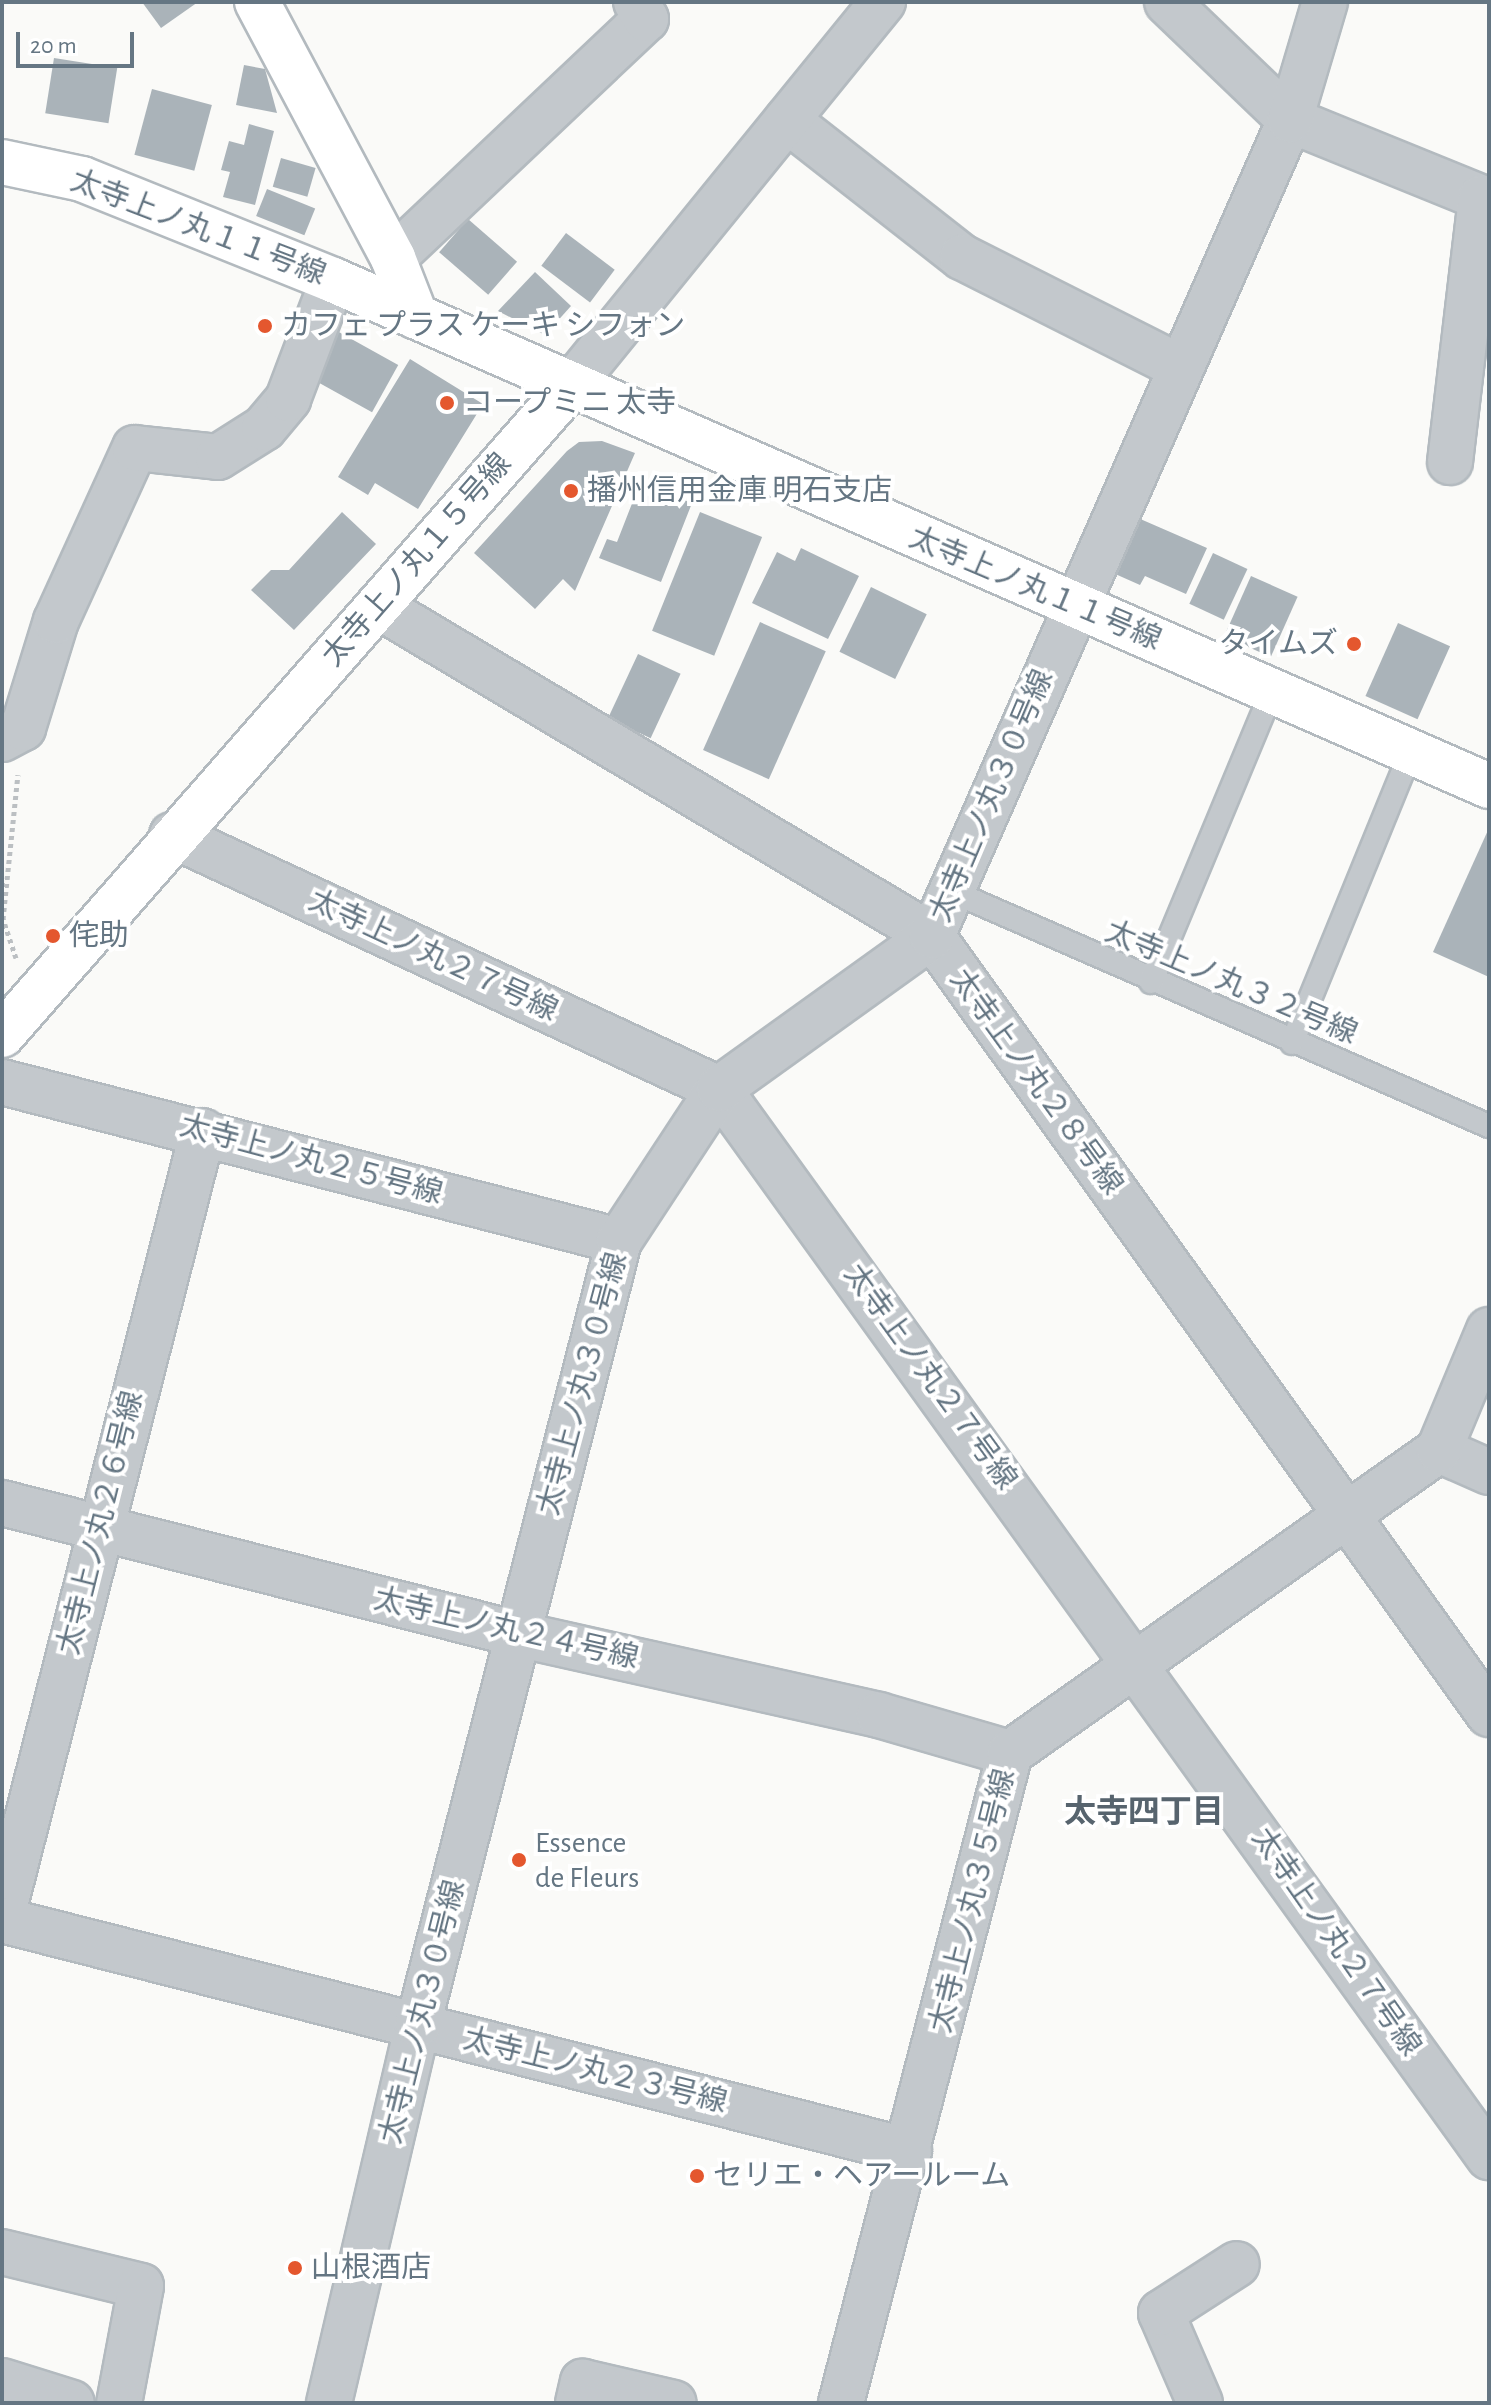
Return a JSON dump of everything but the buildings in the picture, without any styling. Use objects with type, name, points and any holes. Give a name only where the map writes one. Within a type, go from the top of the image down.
[{"type":"street","points":[[257,2],[393,258],[416,317]]},
{"type":"street","points":[[393,258],[646,19],[636,2]]},
{"type":"street","name":"太寺上ノ丸１５号線","points":[[2,1035],[172,835],[569,388],[883,2]]},
{"type":"street","points":[[1167,2],[1290,120],[1485,200],[1450,462]]},
{"type":"street","name":"太寺上ノ丸３０号線","points":[[329,2403],[418,2025],[619,1241],[719,1089],[932,936],[1290,120],[1325,2]]},
{"type":"street","points":[[787,120],[962,257],[1180,367]]},
{"type":"street","name":"太寺上ノ丸１１号線","points":[[2,162],[82,179],[333,280],[569,388],[1489,786]]},
{"type":"street","points":[[12,734],[56,621],[135,448],[218,457],[264,428],[288,399],[333,280]]},
{"type":"street","name":"太寺上ノ丸２８号線","points":[[378,606],[932,936],[1489,1714]]},
{"type":"street","name":"太寺上ノ丸２７号線","points":[[172,835],[719,1089],[1139,1664],[1488,2153]]},
{"type":"street","name":"太寺上ノ丸２５号線","points":[[2,1082],[203,1131],[619,1241]]},
{"type":"street","name":"太寺上ノ丸２６号線","points":[[2,1918],[99,1528],[203,1131]]},
{"type":"street","points":[[1489,1330],[1439,1450],[1489,1472]]},
{"type":"street","name":"太寺上ノ丸３５号線","points":[[841,2403],[909,2151],[1010,1753],[1439,1450]]},
{"type":"street","name":"太寺上ノ丸２４号線","points":[[2,1503],[517,1634],[879,1715],[1010,1753]]},
{"type":"street","name":"太寺上ノ丸２３号線","points":[[2,1918],[909,2151]]},
{"type":"street","points":[[2,2252],[141,2286],[119,2403]]},
{"type":"street","points":[[1200,2403],[1161,2313],[1237,2264]]},
{"type":"street","points":[[2,2381],[72,2403]]},
{"type":"street","points":[[578,2403],[583,2382],[674,2403]]},
{"type":"lane","points":[[1151,982],[1272,692]]},
{"type":"lane","points":[[1292,1043],[1411,752]]},
{"type":"lane","name":"太寺上ノ丸３２号線","points":[[951,891],[1151,982],[1489,1126]]},
{"type":"path","points":[[12,734],[3,919],[32,1000]]},
{"type":"place","name":"カフェ プラス ケーキ シフォン","points":[[265,326]]},
{"type":"place","name":"コープミニ 太寺","points":[[447,403]]},
{"type":"place","name":"播州信用金庫 明石支店","points":[[571,491]]},
{"type":"place","name":"タイムズ","points":[[1354,644]]},
{"type":"place","name":"侘助","points":[[53,936]]},
{"type":"place","name":"Essence de Fleurs","points":[[519,1860]]},
{"type":"place","name":"セリエ・ヘアールーム","points":[[697,2176]]},
{"type":"place","name":"山根酒店","points":[[295,2268]]},
{"type":"district","name":"太寺四丁目","points":[[1144,1812]]}]
